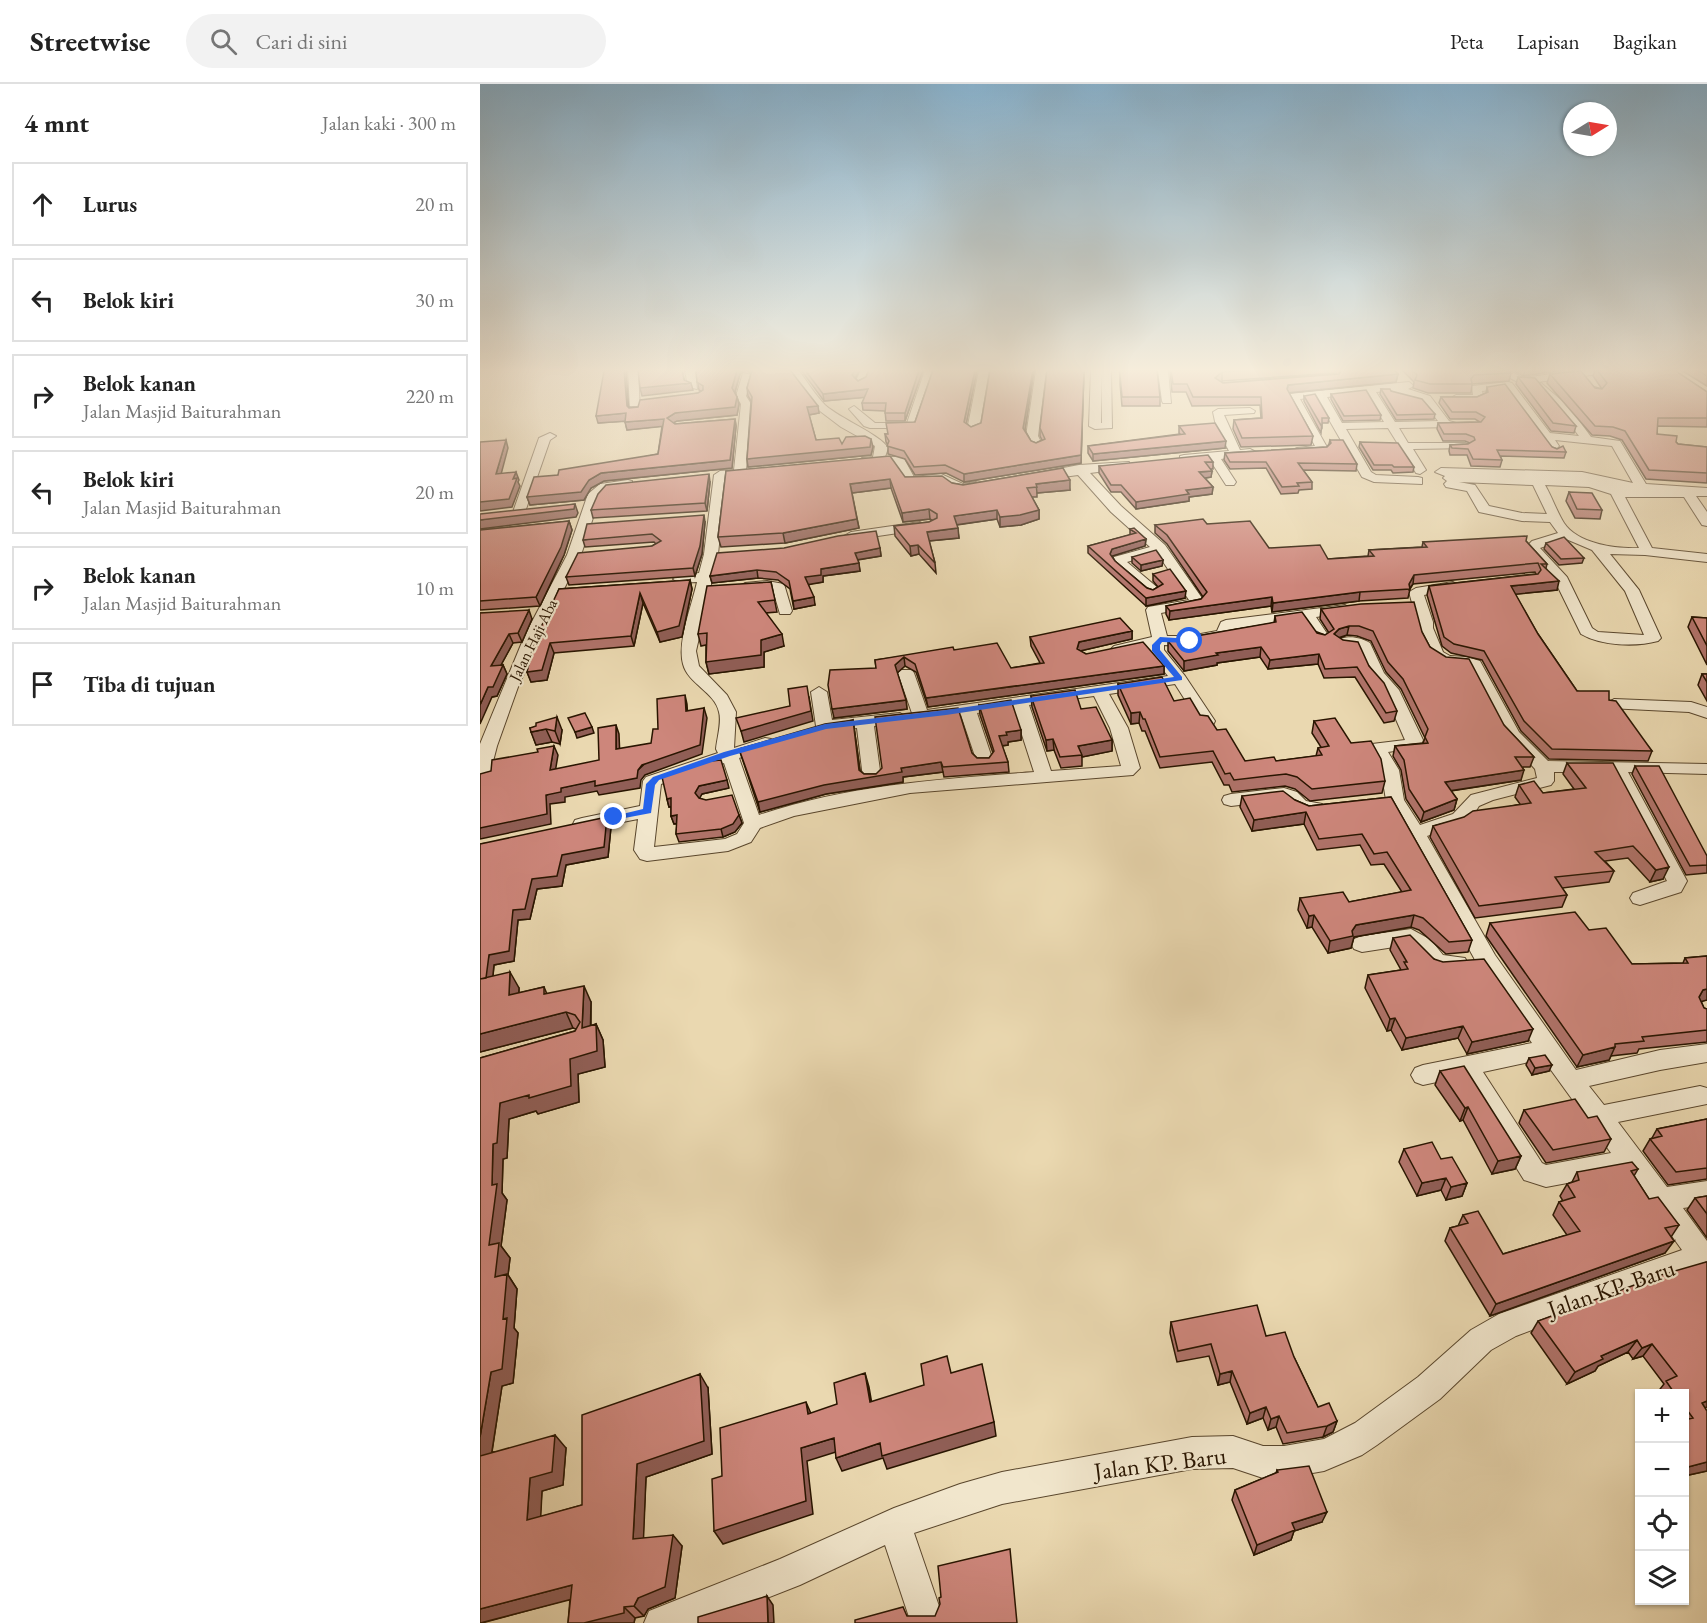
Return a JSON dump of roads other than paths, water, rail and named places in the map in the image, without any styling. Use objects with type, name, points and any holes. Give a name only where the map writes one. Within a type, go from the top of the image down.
[{"type":"street","points":[[520,512],[543,442]]},
{"type":"street","points":[[740,442],[741,473]]},
{"type":"street","points":[[876,442],[882,448],[878,459]]},
{"type":"street","points":[[1034,442],[1036,446]]},
{"type":"street","points":[[1230,442],[1236,453]]},
{"type":"street","points":[[1286,451],[1322,449],[1318,442]]},
{"type":"street","points":[[1347,442],[1368,477],[1416,474],[1473,489],[1480,507],[1484,509],[1522,517],[1556,518]]},
{"type":"street","points":[[1401,442],[1416,474]]},
{"type":"street","points":[[1431,442],[1433,446]]},
{"type":"street","points":[[1550,442],[1556,450]]},
{"type":"street","points":[[1607,442],[1616,443],[1642,488]]},
{"type":"street","points":[[1404,446],[1465,446]]},
{"type":"street","points":[[1170,461],[1265,451]]},
{"type":"street","points":[[1213,456],[1230,482]]},
{"type":"street","points":[[846,463],[878,459],[899,460],[910,481],[945,479],[961,488],[987,485]]},
{"type":"street","points":[[1033,477],[1079,469],[1138,464]]},
{"type":"street","points":[[1079,469],[1116,509],[1160,548],[1197,601],[1153,610],[1160,640]]},
{"type":"street","points":[[751,819],[732,760],[725,749],[728,712],[721,698],[706,685],[688,659],[703,584],[717,554],[710,517],[714,476],[761,472]]},
{"type":"street","points":[[1445,481],[1582,476],[1621,486],[1687,492]]},
{"type":"street","points":[[1445,481],[1591,483],[1616,492],[1707,492]]},
{"type":"street","points":[[1537,482],[1558,525],[1568,534],[1596,546],[1622,553],[1645,551],[1707,558]]},
{"type":"street","name":"Jalan Haji Aba","points":[[482,770],[510,687],[545,612],[579,554],[584,524],[583,506],[596,491],[604,487],[640,483]]},
{"type":"street","points":[[1616,492],[1646,545],[1645,551]]},
{"type":"street","points":[[1687,492],[1707,522]]},
{"type":"street","points":[[839,537],[930,525]]},
{"type":"street","points":[[1568,534],[1537,544],[1532,548],[1560,577],[1586,631],[1595,636],[1644,640],[1653,638],[1632,590],[1596,546]]},
{"type":"street","points":[[1153,591],[1120,564],[1119,560],[1160,548]]},
{"type":"street","points":[[1137,578],[1176,569]]},
{"type":"street","points":[[674,582],[703,584],[726,589],[762,585],[778,586],[782,590],[785,610]]},
{"type":"street","points":[[1415,832],[1456,820],[1464,815],[1468,806],[1477,799],[1545,781],[1546,775],[1543,767],[1512,734],[1474,664],[1468,661],[1444,661],[1438,656],[1425,627],[1426,622],[1414,604],[1418,589],[1467,584]]},
{"type":"street","points":[[556,593],[573,592]]},
{"type":"street","points":[[1107,652],[1160,640],[1190,641],[1224,634],[1226,625],[1359,607]]},
{"type":"street","points":[[523,613],[545,612]]},
{"type":"street","points":[[1307,615],[1322,638]]},
{"type":"street","points":[[1160,640],[1156,645],[1156,651],[1179,679],[1206,721]]},
{"type":"street","points":[[1343,643],[1358,642],[1365,646],[1377,675],[1390,690],[1414,740],[1409,745],[1378,749],[1390,770],[1395,800],[1480,927],[1487,961],[1570,1081],[1632,1160],[1705,1260]]},
{"type":"street","points":[[906,673],[920,715]]},
{"type":"street","points":[[806,731],[825,726],[968,709],[1179,679]]},
{"type":"street","points":[[784,738],[727,754],[652,781],[644,850],[647,854],[728,845],[744,838],[753,824],[790,811],[910,787],[1127,771],[1131,768],[1119,728],[1099,690]]},
{"type":"street","points":[[819,692],[825,726]]},
{"type":"street","points":[[1020,702],[1044,777]]},
{"type":"street","points":[[1614,704],[1691,707],[1707,713]]},
{"type":"street","points":[[968,709],[984,761]]},
{"type":"street","points":[[865,722],[872,778]]},
{"type":"street","points":[[482,770],[506,759]]},
{"type":"street","points":[[1543,767],[1616,766],[1707,769]]},
{"type":"street","points":[[1616,766],[1677,881],[1674,887],[1640,898]]},
{"type":"street","points":[[720,798],[742,794]]},
{"type":"street","points":[[1231,800],[1284,794],[1291,796],[1304,808],[1336,807]]},
{"type":"street","points":[[1375,803],[1395,800]]},
{"type":"street","points":[[570,827],[647,811]]},
{"type":"street","points":[[1362,944],[1411,937],[1440,964],[1487,961]]},
{"type":"street","points":[[1423,1075],[1548,1049]]},
{"type":"street","points":[[1570,1081],[1660,1060],[1707,1053]]},
{"type":"street","points":[[1466,1066],[1533,1172],[1538,1175],[1546,1176],[1632,1160]]},
{"type":"street","points":[[1598,1116],[1700,1096]]},
{"type":"street","points":[[1661,1200],[1707,1193]]},
{"type":"street","name":"Jalan KP. Baru","points":[[660,1623],[788,1573],[894,1524],[960,1500],[1002,1488],[1192,1454],[1233,1452],[1263,1462],[1284,1462],[1324,1455],[1352,1444],[1429,1388],[1481,1340],[1509,1324],[1652,1272],[1705,1260]]},
{"type":"street","points":[[894,1524],[924,1612]]}]
